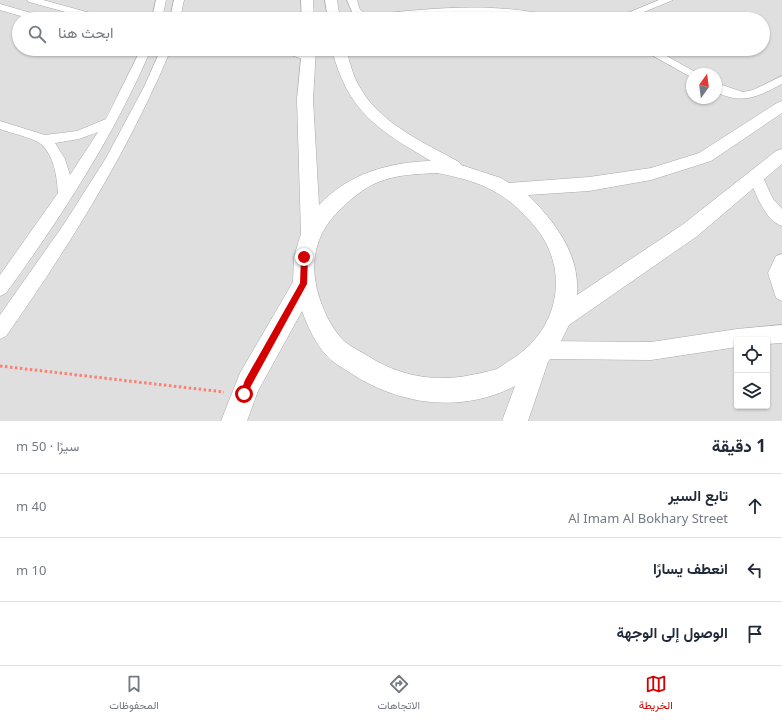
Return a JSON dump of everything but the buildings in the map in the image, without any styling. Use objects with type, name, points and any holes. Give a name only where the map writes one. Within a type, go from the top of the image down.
[{"type":"street","points":[[32,0],[78,12]]},
{"type":"street","points":[[158,12],[161,0]]},
{"type":"street","points":[[176,12],[179,0]]},
{"type":"street","points":[[306,12],[308,0]]},
{"type":"street","points":[[331,0],[333,12]]},
{"type":"street","points":[[352,0],[356,12]]},
{"type":"street","points":[[493,0],[500,10]]},
{"type":"street","points":[[636,12],[668,0]]},
{"type":"street","points":[[0,7],[18,12]]},
{"type":"street","points":[[422,12],[452,9],[500,10],[512,12]]},
{"type":"street","points":[[0,288],[65,194],[111,121],[143,56]]},
{"type":"street","points":[[0,330],[50,260],[92,196],[138,112],[163,56]]},
{"type":"street","points":[[309,56],[305,99],[311,233]]},
{"type":"street","points":[[340,56],[341,65],[350,86],[366,108],[391,130],[459,170]]},
{"type":"street","points":[[659,56],[686,70]]},
{"type":"street","points":[[722,90],[730,94],[744,97],[782,79]]},
{"type":"street","points":[[509,190],[589,184],[651,174],[705,157],[782,106]]},
{"type":"street","points":[[0,125],[45,140],[79,135],[111,121]]},
{"type":"street","points":[[0,132],[18,132]]},
{"type":"street","points":[[45,140],[54,150],[62,163],[65,178],[65,194]]},
{"type":"street","points":[[562,317],[690,231],[782,155]]},
{"type":"street","points":[[430,166],[459,170],[482,177],[509,190],[532,208],[550,230],[563,257],[567,287],[562,317],[554,334],[540,352],[504,379],[461,391],[415,389],[372,374],[337,349],[314,318],[304,284],[304,257],[311,233],[327,209],[348,190],[373,176],[401,169],[430,166]]},
{"type":"street","points":[[756,177],[767,202],[782,220]]},
{"type":"street","points":[[782,261],[776,273],[782,293]]},
{"type":"street","points":[[234,421],[248,384],[304,284]]},
{"type":"street","points":[[540,352],[651,351],[737,338],[782,334]]},
{"type":"street","points":[[515,421],[540,352]]},
{"type":"path","points":[[0,366],[244,394]]},
{"type":"shaded area","points":[[0,0],[782,0],[782,421],[0,421]]},
{"type":"route","points":[[244,394],[248,384],[304,284],[304,257]]}]
